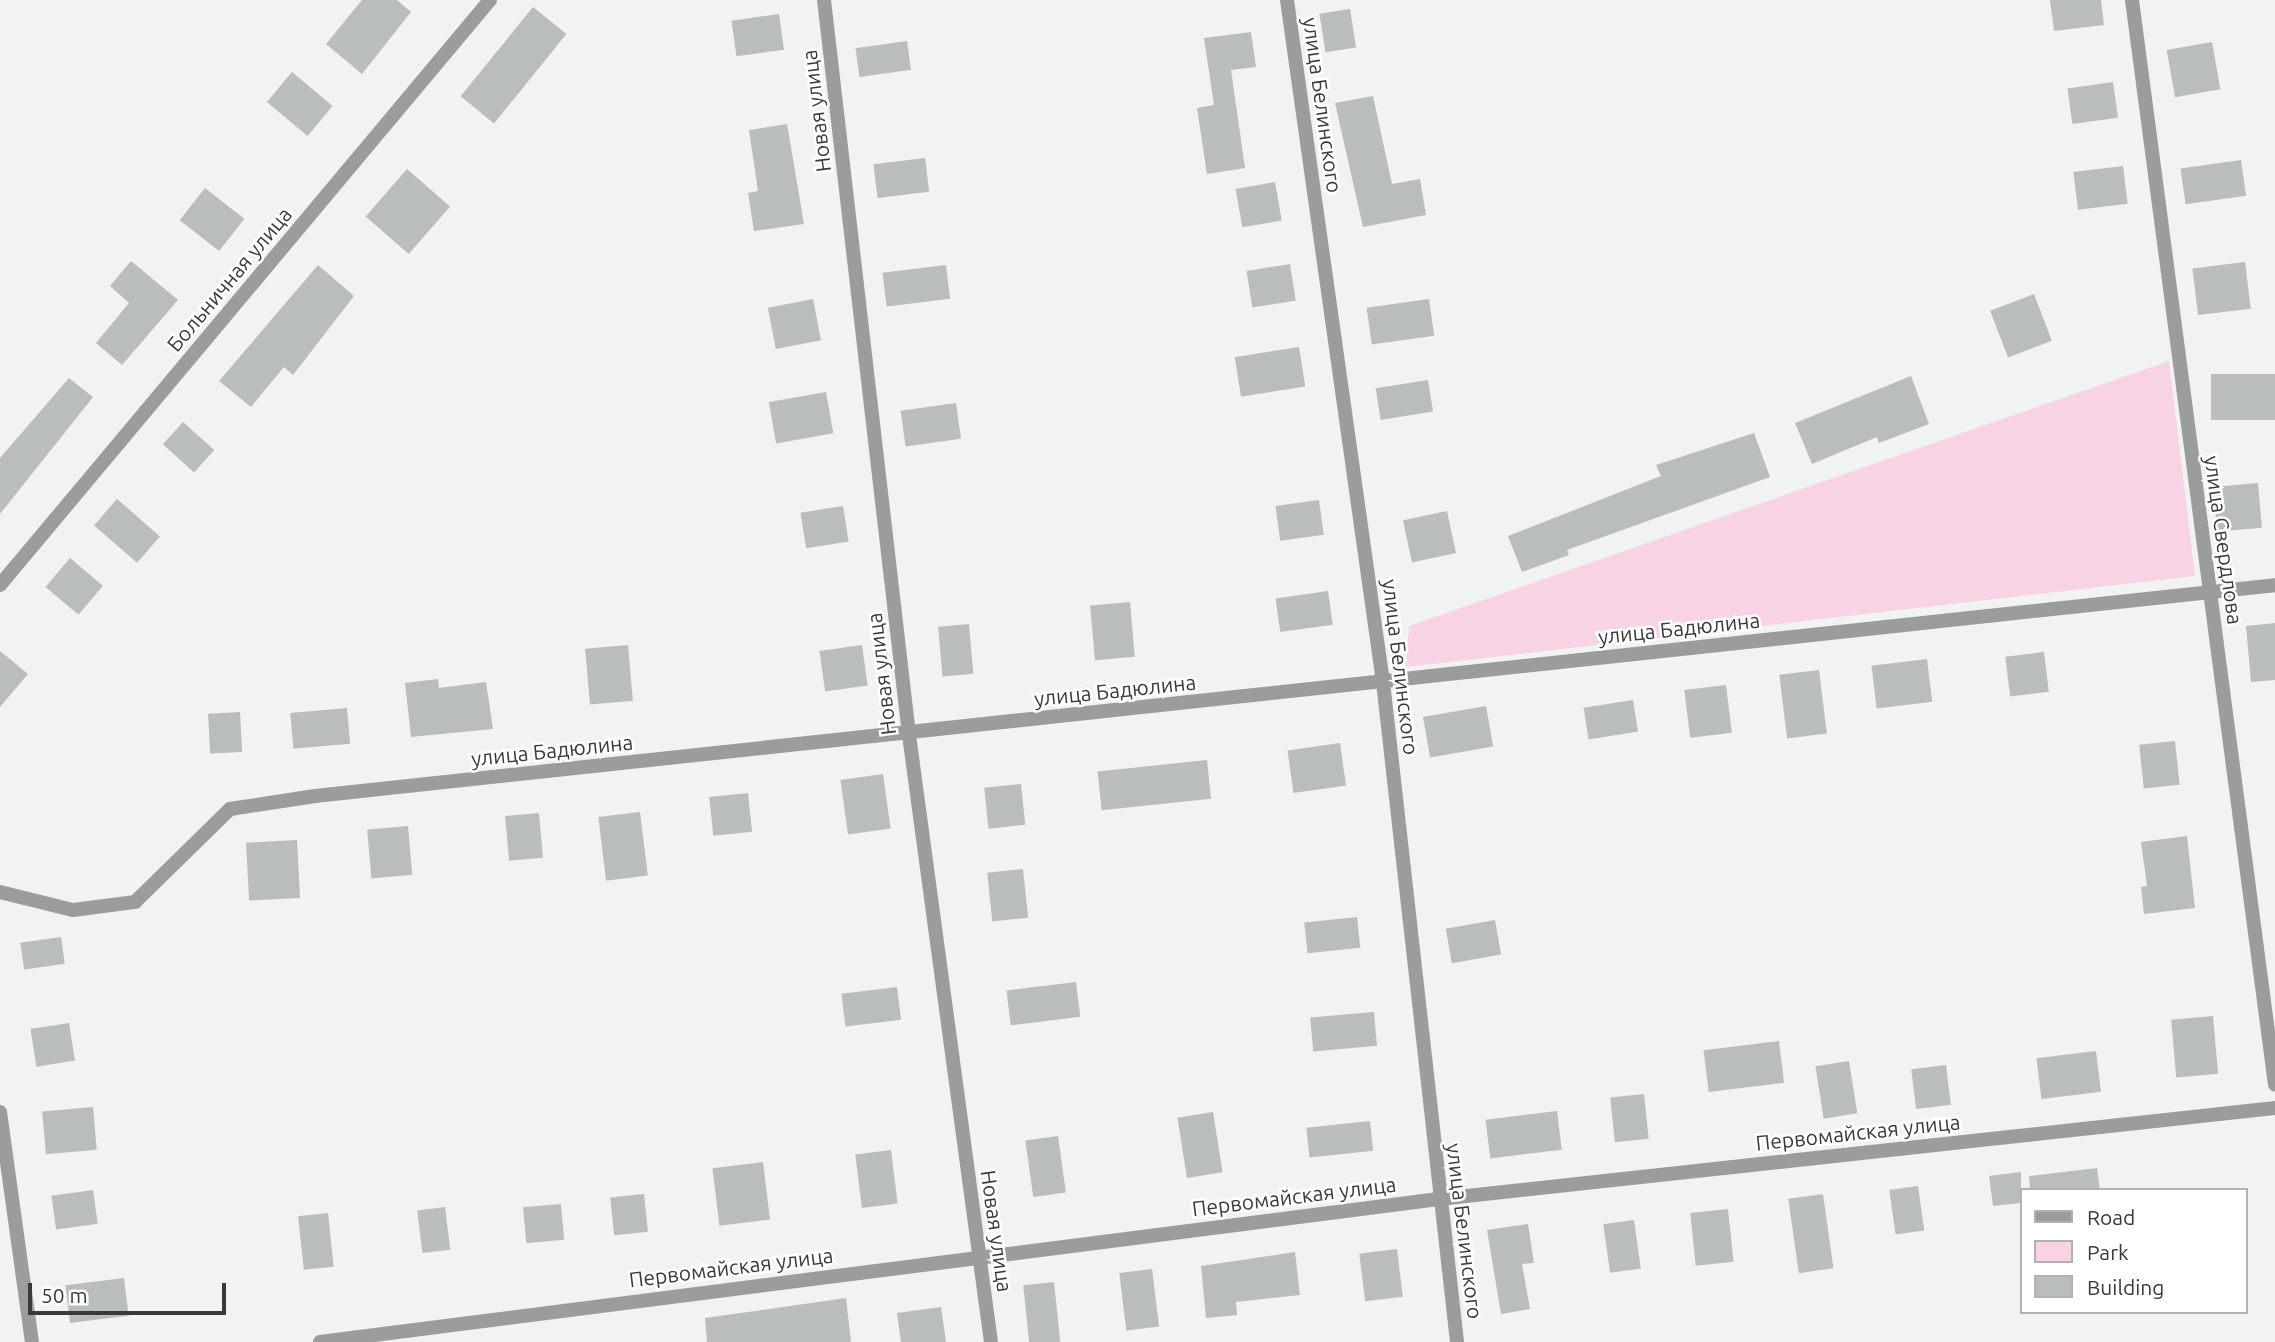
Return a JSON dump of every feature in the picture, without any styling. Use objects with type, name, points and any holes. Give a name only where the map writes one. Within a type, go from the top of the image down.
[{"type":"street","name":"Больничная улица","points":[[2,579],[490,0]]},
{"type":"street","name":"Новая улица","points":[[824,0],[909,734],[991,1342]]},
{"type":"street","name":"улица Белинского","points":[[1287,0],[1383,682],[1457,1342]]},
{"type":"street","name":"улица Свердлова","points":[[2132,0],[2275,1085]]},
{"type":"street","name":"улица Бадюлина","points":[[0,892],[73,910],[135,902],[230,808],[2275,585]]},
{"type":"street","name":"Первомайская улица","points":[[320,1342],[1439,1199],[2275,1108]]},
{"type":"street","points":[[0,1112],[32,1342]]},
{"type":"green space","points":[[2169,361],[2195,576],[1406,667],[1409,626]]},
{"type":"building","points":[[362,0],[397,0],[411,12],[362,74],[326,44]]},
{"type":"building","points":[[2050,0],[2101,0],[2104,25],[2054,31]]},
{"type":"building","points":[[533,7],[566,34],[494,123],[461,96]]},
{"type":"building","points":[[1350,9],[1356,48],[1325,52],[1319,14]]},
{"type":"building","points":[[779,14],[784,50],[736,56],[731,21]]},
{"type":"building","points":[[1251,32],[1256,67],[1231,70],[1245,168],[1207,174],[1197,108],[1214,105],[1204,38]]},
{"type":"building","points":[[907,41],[911,70],[860,77],[856,48]]},
{"type":"building","points":[[2212,42],[2220,89],[2175,97],[2167,50]]},
{"type":"building","points":[[292,72],[333,106],[308,136],[267,102]]},
{"type":"building","points":[[2113,82],[2118,118],[2072,124],[2067,88]]},
{"type":"building","points":[[1373,96],[1392,184],[1420,179],[1426,215],[1363,227],[1335,103]]},
{"type":"building","points":[[787,124],[804,224],[754,231],[748,193],[758,191],[749,130]]},
{"type":"building","points":[[925,158],[929,192],[878,198],[873,164]]},
{"type":"building","points":[[2241,160],[2246,196],[2186,204],[2181,168]]},
{"type":"building","points":[[2123,166],[2128,204],[2078,210],[2073,172]]},
{"type":"building","points":[[407,169],[450,206],[409,254],[366,217]]},
{"type":"building","points":[[1275,182],[1282,220],[1242,227],[1236,189]]},
{"type":"building","points":[[205,188],[244,219],[219,251],[180,220]]},
{"type":"building","points":[[131,261],[178,300],[122,365],[96,343],[129,303],[110,286]]},
{"type":"building","points":[[2245,262],[2251,309],[2198,315],[2192,268]]},
{"type":"building","points":[[1290,264],[1296,301],[1252,307],[1247,271]]},
{"type":"building","points":[[318,265],[354,296],[293,375],[284,367],[251,407],[219,381]]},
{"type":"building","points":[[946,265],[950,299],[887,307],[882,273]]},
{"type":"building","points":[[2034,294],[2052,341],[2008,358],[1990,311]]},
{"type":"building","points":[[813,299],[821,340],[776,349],[768,308]]},
{"type":"building","points":[[1429,299],[1434,336],[1372,344],[1367,308]]},
{"type":"building","points":[[1299,347],[1305,387],[1241,397],[1235,357]]},
{"type":"building","points":[[2211,374],[2275,374],[2275,420],[2211,420]]},
{"type":"building","points":[[1911,376],[1929,424],[1879,443],[1877,437],[1812,464],[1795,423]]},
{"type":"building","points":[[69,378],[93,397],[0,514],[0,458]]},
{"type":"building","points":[[1428,380],[1433,412],[1381,420],[1376,388]]},
{"type":"building","points":[[826,392],[833,433],[776,443],[769,402]]},
{"type":"building","points":[[956,403],[961,439],[906,446],[901,411]]},
{"type":"building","points":[[183,422],[214,450],[194,472],[163,444]]},
{"type":"building","points":[[1754,433],[1770,477],[1567,550],[1569,555],[1522,572],[1508,536],[1661,476],[1656,465]]},
{"type":"building","points":[[2258,483],[2262,528],[2217,532],[2213,487]]},
{"type":"building","points":[[117,499],[160,536],[137,563],[94,525]]},
{"type":"building","points":[[1319,500],[1324,535],[1280,541],[1275,506]]},
{"type":"building","points":[[843,506],[849,542],[806,548],[801,513]]},
{"type":"building","points":[[1447,511],[1456,553],[1412,562],[1403,520]]},
{"type":"building","points":[[70,558],[103,586],[79,615],[46,587]]},
{"type":"building","points":[[1328,591],[1333,625],[1280,632],[1276,598]]},
{"type":"building","points":[[1130,602],[1135,657],[1095,660],[1090,605]]},
{"type":"building","points":[[2275,623],[2275,680],[2251,682],[2246,626]]},
{"type":"building","points":[[969,624],[973,674],[942,677],[938,627]]},
{"type":"building","points":[[628,645],[633,701],[590,705],[585,649]]},
{"type":"building","points":[[862,645],[868,686],[825,692],[819,651]]},
{"type":"building","points":[[0,651],[28,674],[0,707]]},
{"type":"building","points":[[2044,652],[2049,692],[2010,696],[2005,657]]},
{"type":"building","points":[[1927,659],[1932,702],[1877,709],[1871,666]]},
{"type":"building","points":[[1819,670],[1827,734],[1787,738],[1779,675]]},
{"type":"building","points":[[438,679],[439,688],[486,682],[493,729],[411,737],[405,683]]},
{"type":"building","points":[[1726,685],[1732,733],[1690,738],[1684,690]]},
{"type":"building","points":[[1633,700],[1638,732],[1589,739],[1584,708]]},
{"type":"building","points":[[1486,706],[1493,746],[1430,757],[1423,717]]},
{"type":"building","points":[[347,708],[350,744],[293,749],[290,713]]},
{"type":"building","points":[[240,712],[242,752],[210,754],[208,714]]},
{"type":"building","points":[[2175,741],[2180,785],[2144,789],[2139,745]]},
{"type":"building","points":[[1340,743],[1346,786],[1294,793],[1288,750]]},
{"type":"building","points":[[1207,760],[1211,799],[1102,810],[1098,771]]},
{"type":"building","points":[[883,774],[891,828],[848,834],[840,780]]},
{"type":"building","points":[[1021,784],[1025,825],[988,829],[984,788]]},
{"type":"building","points":[[748,793],[752,832],[713,836],[709,797]]},
{"type":"building","points":[[640,812],[648,876],[606,881],[598,817]]},
{"type":"building","points":[[539,813],[543,858],[509,861],[505,816]]},
{"type":"building","points":[[408,826],[412,875],[371,878],[367,830]]},
{"type":"building","points":[[2187,836],[2195,908],[2144,914],[2141,887],[2147,886],[2141,842]]},
{"type":"building","points":[[297,840],[300,898],[249,901],[246,843]]},
{"type":"building","points":[[1023,869],[1028,918],[992,921],[987,873]]},
{"type":"building","points":[[1357,917],[1360,948],[1308,953],[1304,923]]},
{"type":"building","points":[[1495,920],[1501,954],[1452,963],[1446,929]]},
{"type":"building","points":[[61,937],[65,964],[24,969],[20,943]]},
{"type":"building","points":[[1076,982],[1080,1017],[1011,1025],[1007,991]]},
{"type":"building","points":[[897,987],[901,1020],[845,1027],[841,994]]},
{"type":"building","points":[[1374,1012],[1377,1046],[1313,1051],[1310,1018]]},
{"type":"building","points":[[2213,1016],[2218,1074],[2176,1077],[2171,1020]]},
{"type":"building","points":[[69,1023],[75,1061],[36,1067],[30,1029]]},
{"type":"building","points":[[1779,1041],[1784,1083],[1709,1092],[1704,1050]]},
{"type":"building","points":[[2096,1051],[2101,1092],[2041,1099],[2036,1058]]},
{"type":"building","points":[[1849,1061],[1857,1113],[1824,1119],[1815,1066]]},
{"type":"building","points":[[1946,1065],[1951,1105],[1916,1109],[1911,1069]]},
{"type":"building","points":[[1644,1094],[1649,1139],[1615,1142],[1610,1098]]},
{"type":"building","points":[[93,1107],[97,1150],[46,1154],[42,1111]]},
{"type":"building","points":[[1557,1111],[1562,1150],[1490,1158],[1486,1120]]},
{"type":"building","points":[[1213,1112],[1223,1172],[1187,1178],[1177,1118]]},
{"type":"building","points":[[1370,1121],[1373,1151],[1309,1158],[1306,1128]]},
{"type":"building","points":[[1058,1136],[1066,1192],[1033,1197],[1025,1141]]},
{"type":"building","points":[[891,1150],[898,1204],[862,1208],[855,1154]]},
{"type":"building","points":[[763,1162],[770,1220],[719,1226],[712,1168]]},
{"type":"building","points":[[2097,1168],[2100,1188],[2030,1188],[2029,1176]]},
{"type":"building","points":[[2021,1172],[2020,1203],[1993,1206],[1989,1176]]},
{"type":"building","points":[[1918,1186],[1924,1231],[1896,1235],[1889,1190]]},
{"type":"building","points":[[93,1190],[98,1224],[56,1230],[51,1196]]},
{"type":"building","points":[[644,1194],[648,1232],[614,1235],[610,1198]]},
{"type":"building","points":[[1823,1194],[1833,1268],[1799,1273],[1788,1199]]},
{"type":"building","points":[[561,1204],[564,1240],[526,1243],[523,1207]]},
{"type":"building","points":[[445,1207],[450,1250],[422,1253],[417,1210]]},
{"type":"building","points":[[1728,1209],[1734,1262],[1696,1266],[1690,1213]]},
{"type":"building","points":[[328,1213],[334,1267],[304,1270],[298,1216]]},
{"type":"building","points":[[1634,1220],[1641,1269],[1610,1273],[1603,1224]]},
{"type":"building","points":[[1528,1224],[1534,1263],[1522,1264],[1530,1309],[1501,1314],[1487,1230]]},
{"type":"building","points":[[1397,1249],[1403,1297],[1365,1301],[1359,1254]]},
{"type":"building","points":[[1295,1252],[1300,1295],[1236,1302],[1237,1315],[1206,1318],[1201,1266]]},
{"type":"building","points":[[1152,1269],[1159,1327],[1126,1331],[1119,1273]]},
{"type":"building","points":[[124,1278],[129,1316],[70,1323],[65,1285]]},
{"type":"building","points":[[1054,1282],[1060,1342],[1029,1342],[1023,1285]]},
{"type":"building","points":[[846,1298],[851,1342],[707,1342],[705,1318]]},
{"type":"building","points":[[941,1307],[946,1342],[901,1342],[897,1313]]}]
